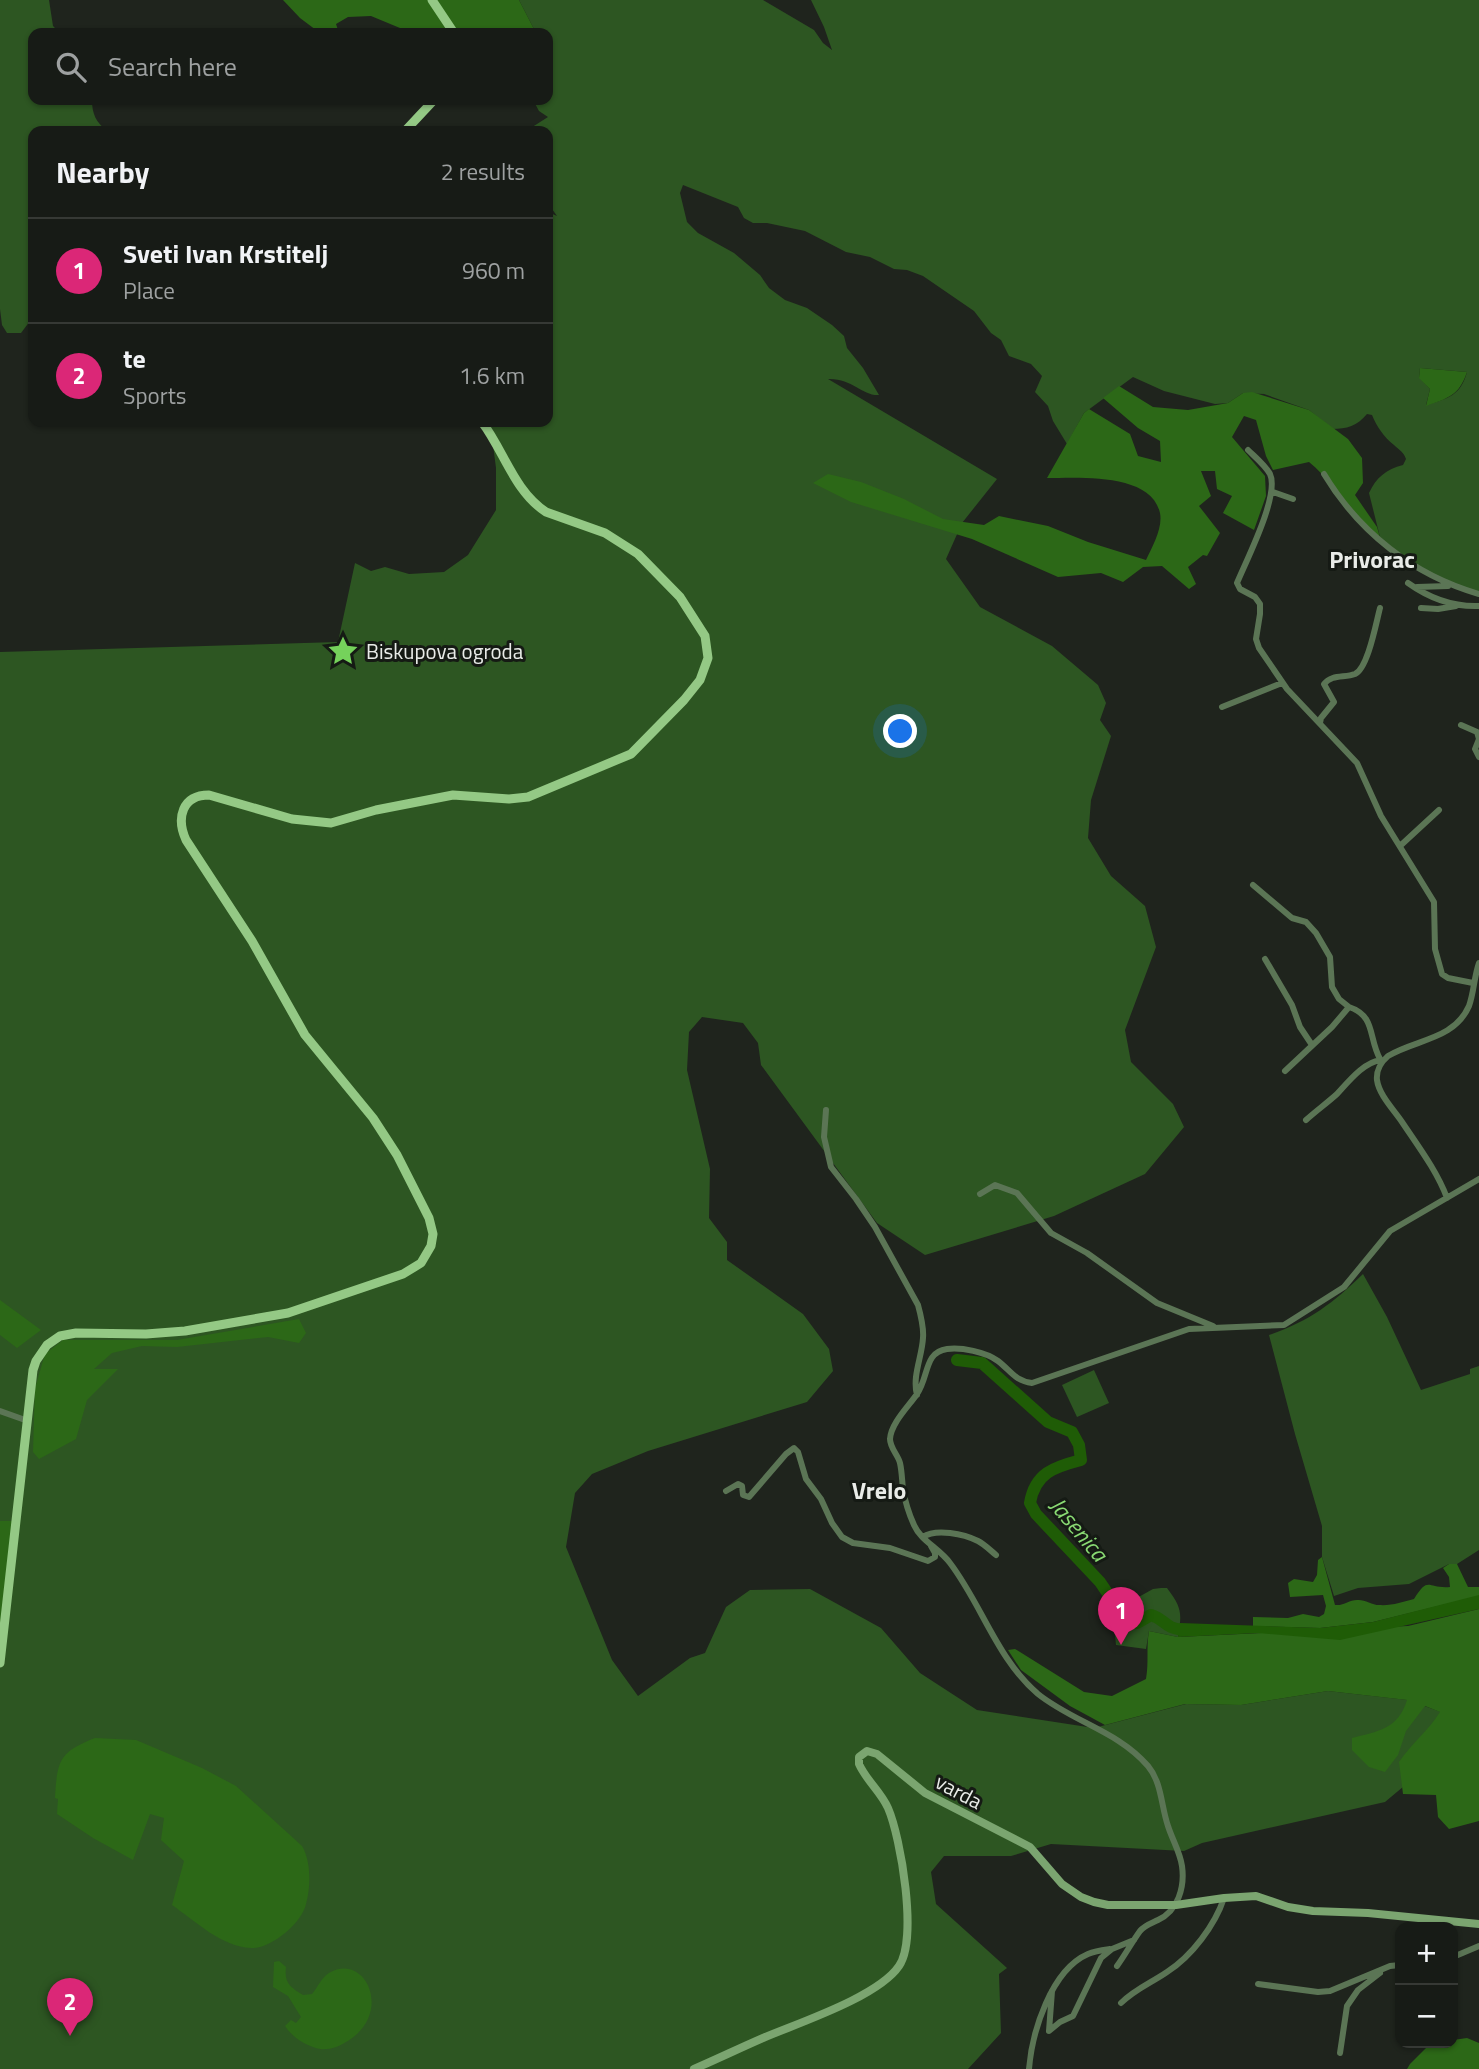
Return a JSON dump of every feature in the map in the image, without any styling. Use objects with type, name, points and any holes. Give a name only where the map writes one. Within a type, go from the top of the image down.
[{"type":"main road","points":[[432,0],[451,28]]},
{"type":"main road","points":[[410,126],[429,105]]},
{"type":"main road","points":[[0,1663],[32,1381],[36,1361],[47,1345],[60,1336],[76,1333],[146,1334],[185,1331],[288,1313],[411,1270],[425,1259],[432,1246],[433,1234],[429,1218],[385,1136],[305,1035],[252,941],[186,840],[180,817],[187,803],[196,797],[209,795],[292,819],[331,823],[376,810],[453,795],[509,799],[528,797],[631,754],[684,700],[704,674],[708,658],[705,636],[694,615],[667,581],[638,554],[615,538],[538,506],[521,487],[485,427]]},
{"type":"street","points":[[1248,450],[1268,471],[1273,492],[1237,583],[1240,589],[1255,597],[1260,604],[1257,645],[1282,683],[1357,763],[1381,816],[1434,902],[1435,949],[1442,974],[1448,978],[1473,983]]},
{"type":"street","points":[[1324,474],[1345,507],[1412,565],[1454,586],[1479,594]]},
{"type":"street","points":[[1273,492],[1293,499]]},
{"type":"street","points":[[1408,583],[1458,606]]},
{"type":"street","points":[[1415,588],[1454,586]]},
{"type":"street","points":[[1421,608],[1437,610],[1479,606]]},
{"type":"street","points":[[1320,723],[1334,702],[1324,684],[1330,678],[1353,674],[1362,668],[1380,608]]},
{"type":"street","points":[[1222,706],[1282,683]]},
{"type":"street","points":[[1461,725],[1477,732],[1479,738],[1475,749],[1479,757]]},
{"type":"street","points":[[1400,846],[1439,810]]},
{"type":"street","points":[[1253,885],[1292,918],[1306,922],[1316,933],[1329,957],[1332,987],[1339,999],[1362,1012],[1367,1018],[1381,1060],[1377,1075],[1379,1088],[1430,1165],[1447,1198]]},
{"type":"street","points":[[1265,959],[1312,1045]]},
{"type":"street","points":[[1306,1120],[1347,1082],[1381,1060],[1454,1027],[1470,1003],[1479,963]]},
{"type":"street","points":[[1285,1071],[1332,1027],[1349,1007]]},
{"type":"street","points":[[826,1110],[824,1137],[831,1167],[875,1227],[918,1305],[923,1339],[915,1383],[917,1395]]},
{"type":"street","points":[[1117,1966],[1145,1926],[1168,1915],[1176,1905],[1182,1866],[1167,1825],[1157,1780],[1150,1769],[1120,1740],[1065,1712],[1025,1682],[1003,1653],[963,1581],[937,1548],[914,1526],[903,1493],[900,1463],[890,1438],[894,1426],[917,1395],[931,1359],[944,1349],[990,1356],[998,1360],[1018,1380],[1032,1383],[1189,1329],[1275,1326],[1294,1320],[1344,1287],[1390,1231],[1479,1179]]},
{"type":"street","points":[[980,1194],[995,1185],[1017,1193],[1051,1233],[1087,1253],[1157,1303],[1216,1327]]},
{"type":"street","points":[[0,1411],[29,1421]]},
{"type":"street","points":[[726,1491],[738,1484],[743,1496],[749,1497],[794,1448],[800,1456],[806,1479],[821,1499],[842,1537],[853,1543],[890,1548],[928,1561],[935,1557],[929,1543]]},
{"type":"street","points":[[923,1537],[939,1533],[966,1537],[980,1542],[996,1555]]},
{"type":"street","name":"varda","points":[[694,2069],[848,2001],[885,1980],[905,1956],[907,1922],[902,1862],[889,1809],[859,1764],[859,1757],[867,1752],[877,1754],[908,1781],[935,1799],[1030,1847],[1062,1884],[1081,1897],[1108,1905],[1176,1905],[1256,1896],[1288,1907],[1313,1911],[1368,1913],[1479,1924]]},
{"type":"street","points":[[1121,2003],[1138,1988],[1168,1972],[1195,1947],[1219,1913],[1224,1898]]},
{"type":"street","points":[[1029,2069],[1039,2021],[1058,1980],[1077,1961],[1094,1951],[1112,1949],[1135,1939]]},
{"type":"street","points":[[1458,1955],[1479,1946]]},
{"type":"street","points":[[1052,1991],[1049,2031],[1060,2022],[1073,2017],[1097,1964],[1112,1949]]},
{"type":"street","points":[[1340,2053],[1347,2006],[1353,1995],[1391,1966]]},
{"type":"street","points":[[1258,1984],[1318,1992],[1330,1991],[1395,1966]]},
{"type":"shaded area","points":[[0,0],[49,0],[55,28],[28,28],[28,105],[93,105],[95,117],[102,126],[28,126],[28,324],[21,333],[7,333],[2,325]]},
{"type":"shaded area","points":[[283,0],[519,0],[533,28],[400,28],[371,16],[348,17],[336,24],[337,28],[313,28]]},
{"type":"shaded area","points":[[519,0],[763,0],[814,30],[832,50],[811,0],[1479,0],[1479,594],[1439,580],[1381,541],[1369,493],[1382,475],[1403,465],[1406,459],[1381,432],[1372,415],[1367,414],[1351,426],[1332,429],[1309,410],[1264,394],[1243,393],[1228,403],[1215,404],[1164,391],[1133,377],[1084,413],[1067,444],[1053,421],[1048,406],[1035,392],[1042,376],[1031,364],[1009,356],[1001,340],[991,333],[974,311],[923,276],[894,269],[870,257],[846,252],[805,231],[767,223],[753,223],[744,218],[738,207],[683,185],[680,193],[687,222],[698,233],[734,253],[785,300],[807,308],[832,325],[844,336],[847,348],[879,395],[867,393],[844,381],[828,379],[997,479],[962,523],[946,559],[980,607],[1052,646],[1098,685],[1106,703],[1100,720],[1111,736],[1091,800],[1088,838],[1111,876],[1145,906],[1156,947],[1125,1030],[1131,1062],[1173,1104],[1184,1127],[1145,1174],[1054,1216],[925,1255],[877,1223],[761,1065],[758,1043],[743,1023],[702,1017],[689,1032],[687,1070],[710,1169],[709,1218],[727,1242],[727,1260],[803,1314],[829,1349],[833,1371],[807,1402],[648,1451],[592,1474],[575,1493],[566,1547],[612,1660],[638,1696],[690,1658],[705,1653],[726,1607],[750,1590],[810,1589],[881,1628],[920,1673],[977,1710],[1094,1728],[1186,1704],[1241,1705],[1328,1691],[1408,1700],[1441,1712],[1453,1745],[1385,1802],[1202,1843],[1184,1851],[1051,1844],[1011,1856],[944,1856],[931,1872],[936,1904],[1007,1968],[999,1974],[1001,2033],[968,2069],[0,2069],[0,652],[338,642],[355,563],[371,571],[385,567],[409,574],[444,572],[468,555],[496,510],[496,468],[491,427],[553,427],[553,214],[557,216],[553,210],[553,126],[534,126],[548,117],[536,105],[553,105],[553,28],[533,28]],"holes":[[[1420,368],[1467,372],[1452,395],[1426,405],[1430,389],[1419,377]]]},
{"type":"shaded area","points":[[1420,368],[1467,372],[1452,395],[1426,406],[1430,389],[1419,378]]},
{"type":"shaded area","points":[[1119,386],[1153,407],[1188,410],[1228,403],[1243,393],[1252,392],[1309,410],[1348,439],[1362,458],[1363,483],[1355,495],[1377,527],[1381,541],[1309,462],[1273,470],[1266,456],[1256,420],[1244,416],[1232,437],[1265,476],[1266,496],[1254,530],[1223,513],[1232,496],[1217,489],[1215,471],[1201,471],[1211,496],[1199,506],[1220,533],[1207,556],[1203,555],[1188,567],[1196,584],[1189,589],[1162,566],[1143,567],[1123,582],[1101,573],[1058,577],[972,539],[851,502],[813,483],[828,474],[861,482],[904,499],[943,519],[984,525],[999,516],[1048,526],[1146,560],[1161,519],[1154,500],[1143,490],[1111,480],[1047,478],[1084,413],[1089,409],[1130,434],[1138,456],[1161,462],[1160,441],[1138,428],[1103,398]]},
{"type":"shaded area","points":[[1363,1274],[1387,1317],[1421,1390],[1470,1374],[1470,1369],[1479,1366],[1479,1550],[1457,1564],[1449,1564],[1409,1584],[1358,1588],[1334,1596],[1322,1557],[1322,1526],[1269,1335],[1297,1324],[1320,1310]]},
{"type":"shaded area","points":[[0,1300],[41,1330],[17,1348],[0,1335]]},
{"type":"shaded area","points":[[299,1319],[306,1333],[299,1343],[268,1337],[177,1347],[142,1346],[112,1353],[94,1369],[118,1369],[87,1400],[76,1439],[39,1459],[33,1452],[35,1388],[45,1354],[63,1340],[177,1340]]},
{"type":"shaded area","points":[[1094,1370],[1109,1403],[1077,1417],[1062,1385]]},
{"type":"shaded area","points":[[0,1521],[13,1521],[0,1646]]},
{"type":"shaded area","points":[[1322,1557],[1335,1605],[1360,1600],[1376,1605],[1392,1604],[1414,1599],[1426,1585],[1450,1587],[1449,1577],[1443,1568],[1449,1564],[1457,1564],[1468,1587],[1479,1587],[1479,1596],[1373,1622],[1320,1628],[1253,1626],[1253,1617],[1288,1618],[1303,1614],[1319,1617],[1324,1614],[1326,1606],[1323,1595],[1290,1597],[1288,1583],[1294,1579],[1313,1582],[1317,1575],[1318,1560]]},
{"type":"shaded area","points":[[1167,1588],[1178,1606],[1178,1637],[1149,1631],[1146,1649],[1116,1645],[1115,1635],[1120,1630],[1108,1614],[1153,1589]]},
{"type":"shaded area","points":[[1479,1595],[1479,1609],[1340,1640],[1258,1633],[1178,1637],[1180,1623],[1320,1628],[1373,1622]]},
{"type":"shaded area","points":[[1479,1609],[1479,1821],[1449,1829],[1438,1817],[1436,1795],[1403,1794],[1399,1762],[1440,1712],[1425,1706],[1406,1731],[1398,1755],[1385,1772],[1369,1767],[1352,1750],[1352,1738],[1379,1731],[1393,1723],[1407,1700],[1328,1691],[1241,1705],[1185,1704],[1105,1725],[1070,1706],[1021,1670],[1008,1650],[1015,1649],[1084,1692],[1112,1696],[1146,1679],[1149,1631],[1178,1637],[1408,1626]]},
{"type":"shaded area","points":[[95,1738],[136,1740],[202,1768],[236,1786],[302,1846],[309,1866],[309,1889],[303,1911],[292,1927],[267,1944],[251,1948],[240,1947],[209,1932],[172,1905],[184,1861],[161,1840],[164,1818],[150,1814],[133,1860],[57,1814],[56,1785],[62,1759],[74,1748]]},
{"type":"shaded area","points":[[279,1961],[286,1967],[289,1984],[303,1995],[312,1994],[326,1975],[342,1968],[354,1971],[363,1978],[372,2002],[369,2016],[361,2030],[343,2044],[327,2049],[310,2046],[296,2038],[285,2026],[291,2020],[296,2023],[301,2017],[288,1996],[273,1987],[274,1962]]},
{"type":"shaded area","points":[[1467,2038],[1479,2043],[1479,2069],[1407,2069],[1426,2048],[1458,2048],[1458,2039]]},
{"type":"waterway","name":"Jasenica","points":[[957,1360],[982,1363],[1048,1422],[1072,1432],[1079,1445],[1081,1460],[1062,1465],[1041,1478],[1030,1503],[1036,1514],[1100,1582],[1121,1613],[1129,1622],[1137,1623],[1151,1615],[1174,1628],[1196,1630]]},
{"type":"place","name":"Biskupova ogroda","points":[[343,651]]},
{"type":"place","name":"Sveti Ivan Krstitelj","points":[[1121,1645]]},
{"type":"place","name":"te","points":[[70,2036]]},
{"type":"district","name":"Privorac","points":[[1372,559]]},
{"type":"district","name":"Vrelo","points":[[879,1490]]}]
